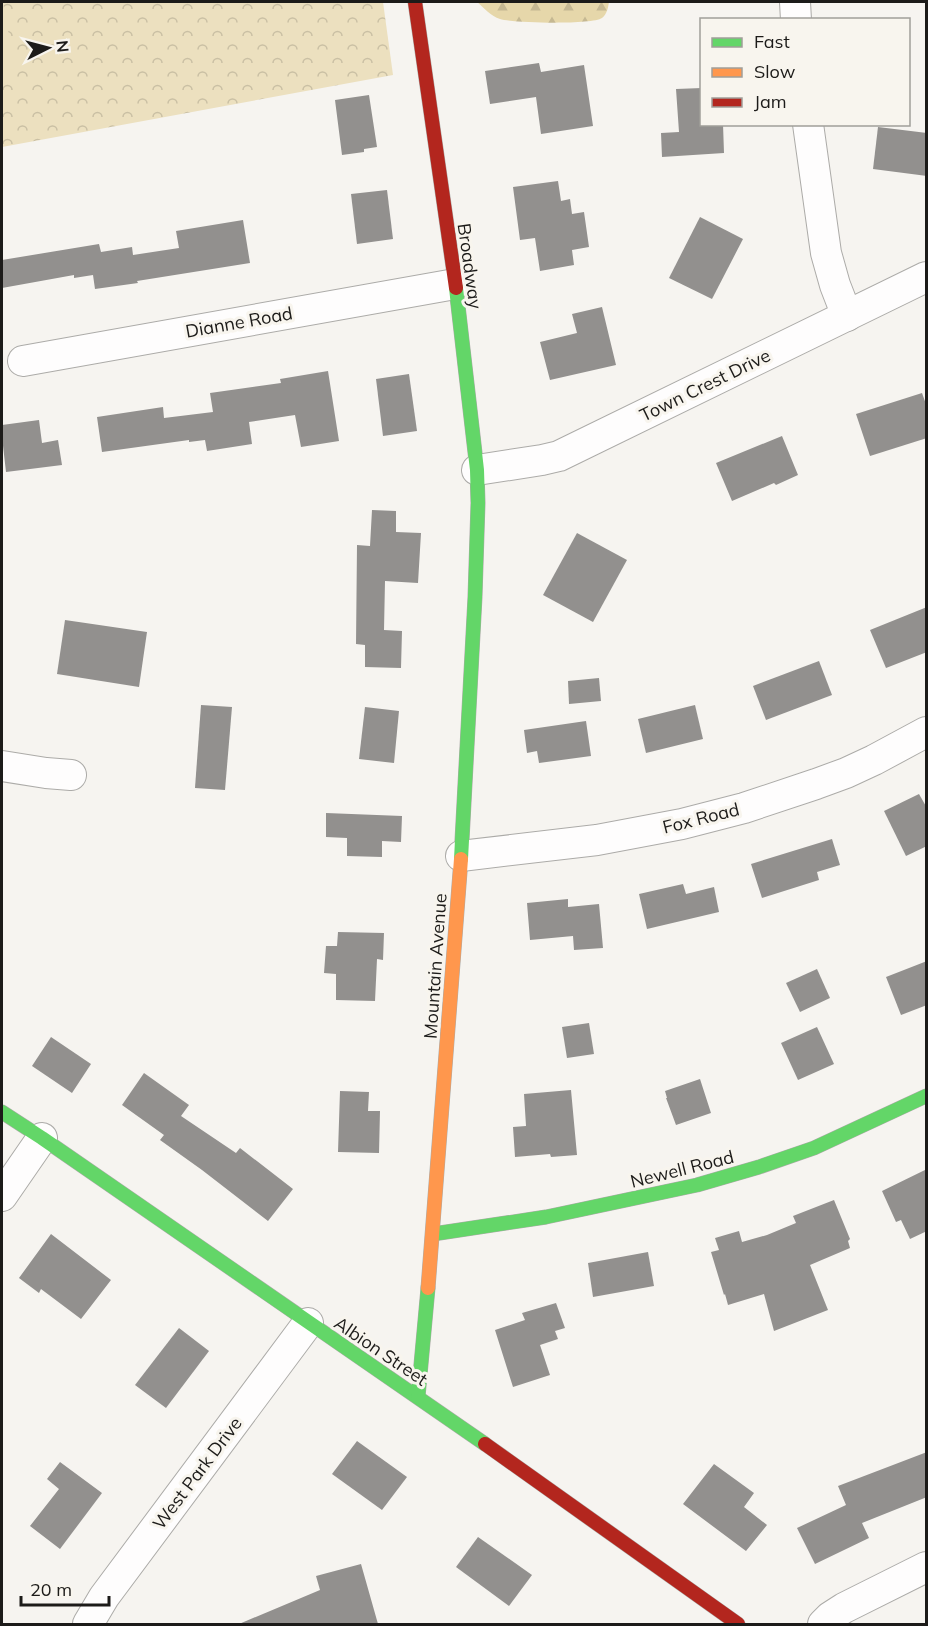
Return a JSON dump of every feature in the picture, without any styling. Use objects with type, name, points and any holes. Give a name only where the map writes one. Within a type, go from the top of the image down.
[{"type":"main road","name":"Broadway","points":[[415,2],[455,284],[477,470],[477,537]]},
{"type":"main road","name":"Mountain Avenue","points":[[418,1398],[433,1234],[461,856],[477,537]]},
{"type":"main road","name":"Newell Road","points":[[433,1234],[546,1217],[697,1185],[814,1148],[927,1096]]},
{"type":"main road","name":"Albion Street","points":[[2,1112],[418,1398],[738,1624]]},
{"type":"street","points":[[795,2],[796,18]]},
{"type":"street","points":[[808,126],[826,253],[847,316]]},
{"type":"street","name":"Town Crest Drive","points":[[477,470],[559,456],[927,277]]},
{"type":"street","name":"Dianne Road","points":[[23,361],[455,284]]},
{"type":"street","name":"Fox Road","points":[[461,856],[597,840],[682,824],[744,808],[846,773],[927,732]]},
{"type":"street","points":[[2,766],[71,775]]},
{"type":"street","points":[[2,1196],[42,1138]]},
{"type":"street","name":"West Park Drive","points":[[88,1624],[104,1598],[308,1323]]},
{"type":"street","points":[[823,1624],[844,1608],[927,1568]]},
{"type":"green space","points":[[2,2],[383,2],[393,75],[2,147]]},
{"type":"green space","points":[[2,2],[15,69],[2,71]]},
{"type":"green space","points":[[477,2],[609,2],[602,18],[584,22],[552,23],[500,19]]},
{"type":"building","points":[[539,63],[541,72],[584,65],[593,126],[541,134],[536,97],[490,104],[485,71]]},
{"type":"building","points":[[700,88],[700,126],[723,126],[724,153],[662,157],[661,133],[679,132],[676,89]]},
{"type":"building","points":[[369,95],[377,147],[364,149],[364,152],[342,155],[335,100]]},
{"type":"building","points":[[878,127],[927,133],[927,176],[873,169]]},
{"type":"building","points":[[558,181],[561,201],[570,199],[572,214],[584,212],[589,247],[572,250],[574,265],[540,271],[535,238],[520,240],[513,187]]},
{"type":"building","points":[[387,190],[393,239],[357,244],[351,194]]},
{"type":"building","points":[[700,217],[743,239],[712,299],[669,278]]},
{"type":"building","points":[[243,220],[250,263],[95,289],[93,275],[74,278],[74,275],[2,288],[2,260],[99,244],[101,252],[132,247],[133,255],[179,248],[176,231]]},
{"type":"building","points":[[602,307],[616,365],[550,380],[540,342],[577,333],[572,314]]},
{"type":"building","points":[[328,371],[339,441],[301,447],[295,415],[249,422],[252,444],[207,451],[205,440],[189,442],[189,440],[102,452],[97,417],[163,407],[164,418],[213,412],[210,393],[281,383],[280,379]]},
{"type":"building","points":[[409,374],[417,431],[383,436],[376,379]]},
{"type":"building","points":[[922,393],[927,407],[927,438],[870,456],[856,414]]},
{"type":"building","points":[[39,420],[42,443],[58,440],[62,465],[6,472],[2,425]]},
{"type":"building","points":[[782,436],[798,475],[732,501],[716,463]]},
{"type":"building","points":[[372,510],[396,511],[396,532],[421,533],[418,583],[385,581],[384,630],[402,631],[401,668],[365,667],[365,645],[356,644],[357,545],[370,546]]},
{"type":"building","points":[[577,533],[627,560],[593,622],[543,595]]},
{"type":"building","points":[[927,607],[927,652],[886,668],[870,630]]},
{"type":"building","points":[[65,620],[147,632],[139,687],[57,674]]},
{"type":"building","points":[[819,661],[832,695],[766,720],[753,686]]},
{"type":"building","points":[[599,678],[601,701],[569,704],[568,681]]},
{"type":"building","points":[[201,705],[232,707],[225,790],[195,788]]},
{"type":"building","points":[[695,705],[703,739],[646,753],[638,719]]},
{"type":"building","points":[[365,707],[399,711],[394,763],[359,759]]},
{"type":"building","points":[[586,721],[591,756],[539,763],[537,751],[527,753],[524,730]]},
{"type":"building","points":[[919,794],[927,808],[927,846],[906,856],[884,811]]},
{"type":"building","points":[[326,813],[402,816],[401,842],[382,841],[382,857],[347,856],[347,838],[326,837]]},
{"type":"building","points":[[832,839],[840,865],[817,872],[819,880],[762,898],[751,864]]},
{"type":"building","points":[[683,884],[686,894],[714,887],[719,912],[647,929],[639,894]]},
{"type":"building","points":[[568,899],[568,907],[599,904],[603,948],[574,950],[573,936],[530,940],[527,903]]},
{"type":"building","points":[[338,932],[384,933],[383,960],[377,959],[375,1001],[336,1000],[336,974],[324,973],[326,946],[337,946]]},
{"type":"building","points":[[927,961],[927,1005],[901,1015],[886,977]]},
{"type":"building","points":[[817,969],[830,998],[800,1012],[786,983]]},
{"type":"building","points":[[589,1023],[594,1054],[567,1058],[562,1027]]},
{"type":"building","points":[[817,1027],[834,1064],[798,1080],[781,1043]]},
{"type":"building","points":[[51,1037],[91,1064],[72,1093],[32,1066]]},
{"type":"building","points":[[144,1073],[189,1105],[181,1116],[236,1153],[240,1148],[293,1189],[268,1221],[160,1140],[164,1135],[122,1105]]},
{"type":"building","points":[[700,1079],[711,1113],[676,1125],[665,1091]]},
{"type":"building","points":[[571,1090],[577,1155],[551,1157],[550,1154],[515,1157],[513,1127],[526,1126],[524,1094]]},
{"type":"building","points":[[340,1091],[369,1092],[368,1111],[380,1111],[379,1153],[338,1152]]},
{"type":"building","points":[[927,1169],[927,1231],[910,1239],[901,1220],[896,1222],[882,1191]]},
{"type":"building","points":[[834,1200],[850,1239],[848,1241],[850,1248],[810,1265],[828,1310],[774,1331],[764,1294],[728,1305],[711,1252],[719,1250],[715,1238],[739,1231],[742,1242],[767,1235],[796,1223],[793,1216]]},
{"type":"building","points":[[51,1234],[111,1280],[81,1319],[41,1289],[39,1293],[19,1278]]},
{"type":"building","points":[[648,1252],[654,1286],[593,1297],[588,1263]]},
{"type":"building","points":[[556,1303],[565,1328],[555,1331],[558,1339],[540,1345],[550,1375],[513,1387],[495,1330],[525,1320],[522,1313]]},
{"type":"building","points":[[179,1328],[209,1351],[166,1408],[135,1385]]},
{"type":"building","points":[[357,1441],[407,1477],[382,1510],[332,1474]]},
{"type":"building","points":[[927,1452],[927,1497],[862,1523],[869,1538],[815,1564],[797,1528],[846,1505],[838,1486]]},
{"type":"building","points":[[60,1462],[102,1493],[60,1549],[30,1526],[59,1489],[47,1479]]},
{"type":"building","points":[[714,1464],[754,1493],[744,1507],[767,1525],[746,1551],[683,1504]]},
{"type":"building","points":[[478,1537],[532,1575],[509,1606],[456,1567]]},
{"type":"building","points":[[361,1564],[378,1624],[239,1624],[320,1590],[316,1576]]},
{"type":"traffic: fast","points":[[456,288],[477,470],[478,503],[461,859]]},
{"type":"traffic: fast","points":[[433,1234],[546,1217],[697,1185],[814,1148],[926,1096]]},
{"type":"traffic: fast","points":[[2,1112],[485,1444]]},
{"type":"traffic: fast","points":[[418,1397],[428,1288]]},
{"type":"traffic: slow","points":[[428,1288],[461,859]]},
{"type":"traffic: jam","points":[[415,2],[456,288]]},
{"type":"traffic: jam","points":[[485,1444],[738,1624]]}]
